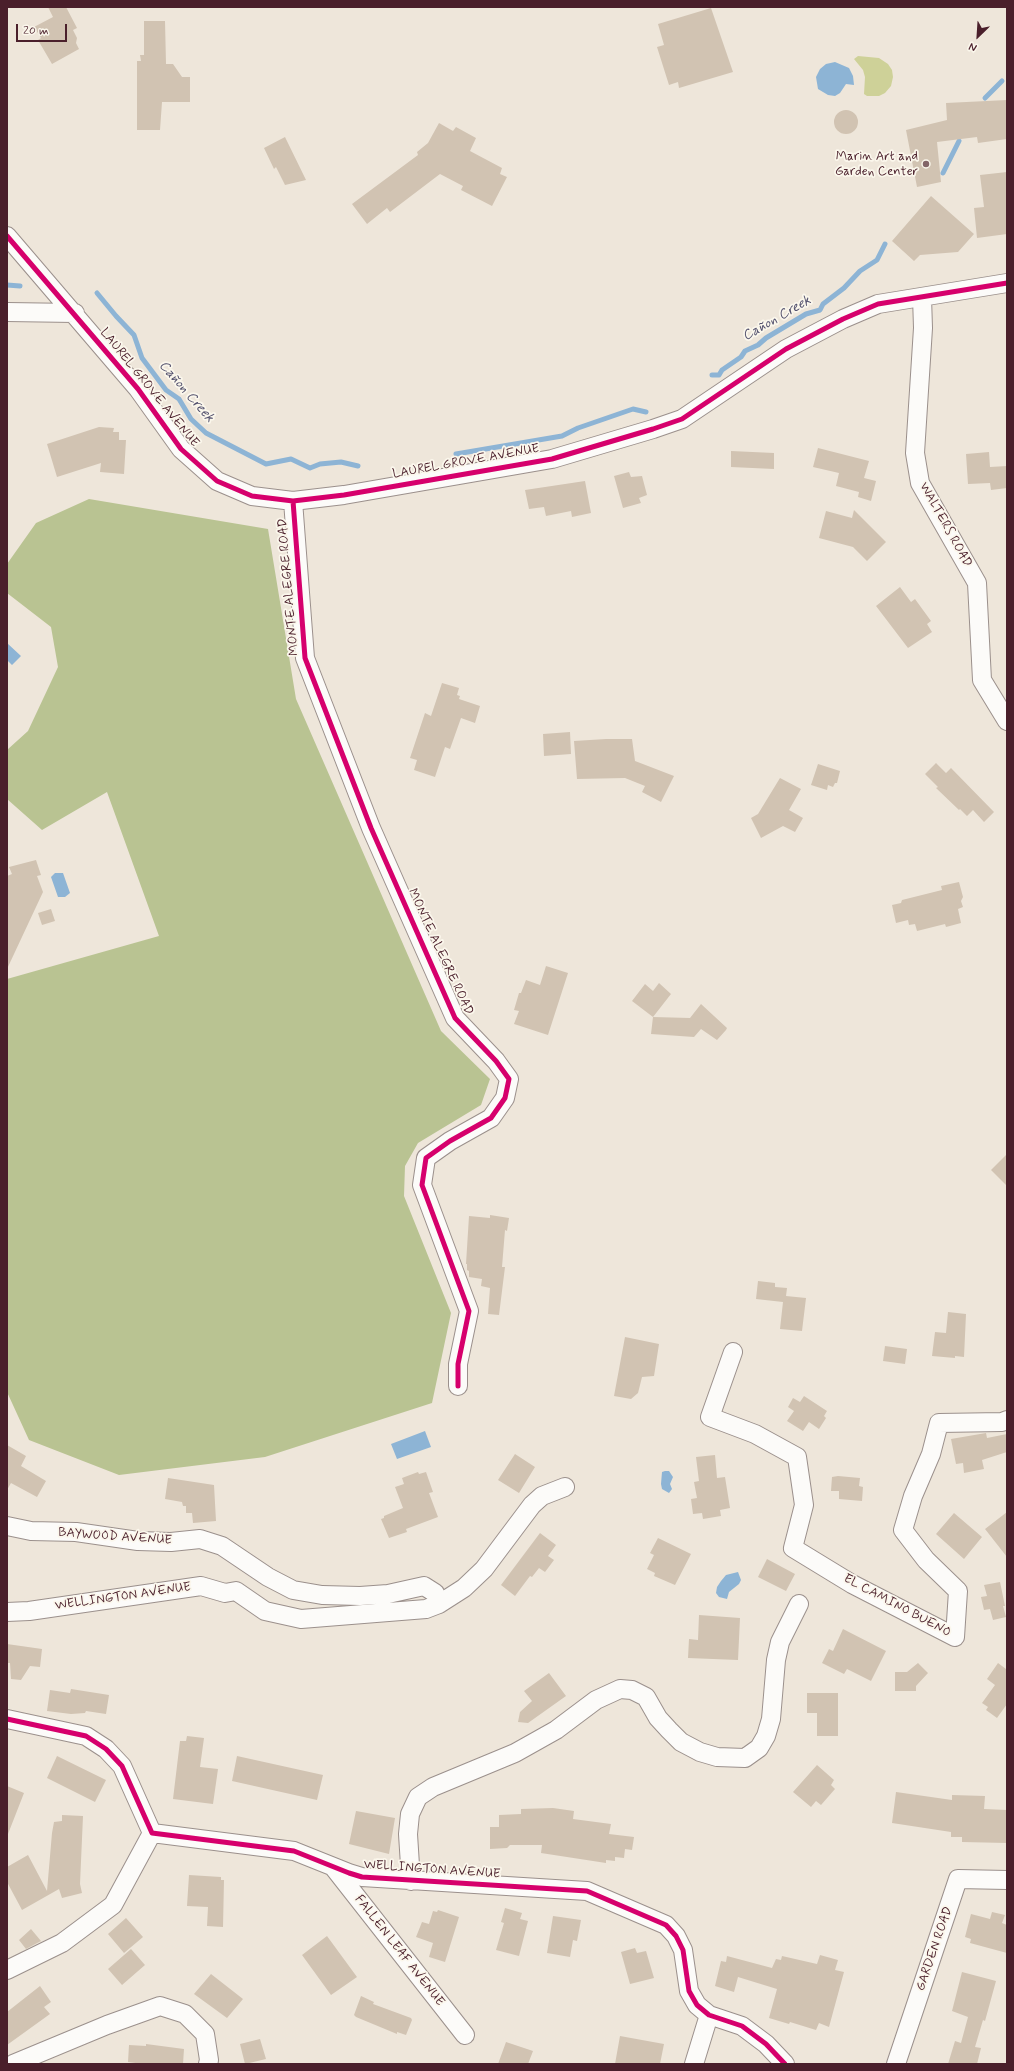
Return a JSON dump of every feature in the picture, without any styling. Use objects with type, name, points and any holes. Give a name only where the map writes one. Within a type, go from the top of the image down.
[{"type":"street","name":"LAUREL GROVE AVENUE","points":[[7,236],[75,313],[138,389],[181,449],[217,480],[252,496],[293,501],[344,495],[552,459],[653,429],[682,419],[786,349],[842,319],[878,304],[1007,283]]},
{"type":"street","name":"WALTERS ROAD","points":[[922,297],[923,328],[915,453],[920,483],[977,583],[982,680],[1007,721]]},
{"type":"street","points":[[7,312],[75,313]]},
{"type":"street","name":"MONTE ALEGRE ROAD","points":[[293,501],[305,658],[371,828],[455,1018],[496,1061],[509,1079],[505,1098],[491,1118],[450,1141],[426,1158],[422,1185],[469,1311],[458,1364],[458,1386]]},
{"type":"street","name":"EL CAMINO BUENO","points":[[733,1352],[710,1417],[755,1434],[796,1457],[804,1505],[793,1548],[852,1584],[955,1637],[958,1591],[926,1560],[903,1530],[913,1496],[931,1454],[939,1423],[1002,1422],[1007,1420]]},
{"type":"street","name":"WELLINGTON AVENUE","points":[[7,1612],[29,1611],[201,1586],[225,1592],[236,1591],[265,1611],[301,1619],[426,1609],[439,1604],[464,1588],[484,1569],[532,1505],[542,1496],[565,1487]]},
{"type":"street","name":"BAYWOOD AVENUE","points":[[7,1526],[31,1531],[76,1532],[138,1541],[171,1542],[200,1539],[222,1546],[268,1577],[293,1590],[322,1595],[360,1596],[388,1594],[424,1586],[435,1593],[439,1604]]},
{"type":"street","points":[[411,1881],[408,1834],[410,1814],[418,1798],[440,1784],[515,1753],[556,1730],[596,1700],[620,1689],[632,1690],[646,1697],[658,1718],[669,1730],[681,1742],[700,1752],[717,1757],[744,1758],[760,1748],[766,1736],[771,1719],[776,1660],[780,1642],[799,1604]]},
{"type":"street","points":[[7,1719],[86,1736],[106,1750],[122,1766],[152,1833],[113,1905],[62,1943],[7,1970]]},
{"type":"street","name":"WELLINGTON AVENUE","points":[[152,1833],[294,1851],[362,1877],[587,1891],[666,1925],[676,1936],[683,1950],[689,1991],[697,2005],[709,2015],[742,2026],[766,2044],[785,2064]]},
{"type":"street","name":"FALLEN LEAF AVENUE","points":[[333,1867],[465,2035]]},
{"type":"street","name":"GARDEN ROAD","points":[[896,2064],[958,1880],[1007,1880]]},
{"type":"street","points":[[13,2064],[107,2024],[160,2006],[185,2014],[205,2034],[209,2060],[208,2064]]},
{"type":"street","points":[[694,2064],[709,2015]]},
{"type":"green space","points":[[858,56],[879,58],[888,64],[892,70],[893,77],[891,86],[885,93],[879,96],[867,96],[864,94],[865,77],[863,70],[854,59]]},
{"type":"green space","points":[[89,499],[268,529],[296,699],[441,1031],[490,1079],[481,1105],[418,1143],[405,1166],[404,1196],[451,1313],[432,1403],[265,1457],[119,1475],[29,1440],[7,1392],[7,979],[159,936],[107,792],[42,830],[7,799],[7,750],[28,731],[58,667],[51,627],[7,593],[7,564],[36,523]]},
{"type":"water","points":[[835,62],[849,68],[853,76],[854,85],[846,84],[840,93],[835,96],[828,95],[818,89],[816,77],[820,69],[826,64]]},
{"type":"water","points":[[7,643],[21,656],[12,665],[7,660]]},
{"type":"water","points":[[55,873],[63,873],[70,893],[65,897],[58,897],[51,877]]},
{"type":"water","points":[[425,1431],[431,1447],[397,1459],[391,1444]]},
{"type":"water","points":[[669,1471],[673,1477],[670,1484],[672,1489],[669,1493],[662,1489],[661,1484],[662,1472]]},
{"type":"water","points":[[738,1572],[741,1580],[739,1584],[729,1592],[727,1599],[719,1597],[716,1593],[717,1587],[721,1581],[726,1575]]},
{"type":"building","points":[[48,7],[66,7],[77,28],[73,30],[77,38],[76,43],[79,49],[52,64],[38,40],[41,38],[34,27],[53,17]]},
{"type":"building","points":[[711,8],[733,72],[679,88],[678,82],[669,85],[657,47],[664,45],[658,24]]},
{"type":"building","points":[[144,21],[165,21],[166,64],[173,64],[182,77],[190,77],[190,102],[162,102],[160,130],[137,130],[137,61],[141,61],[140,55],[144,55]]},
{"type":"building","name":"Marin Art and Garden Center","points":[[1007,100],[1007,139],[978,143],[977,137],[937,142],[941,182],[917,187],[906,130],[947,120],[946,103]]},
{"type":"building","points":[[846,110],[854,114],[858,122],[854,130],[846,134],[838,130],[834,122],[838,114]]},
{"type":"building","points":[[439,123],[453,131],[456,127],[476,138],[470,151],[502,168],[500,174],[507,177],[492,206],[461,190],[463,186],[440,174],[390,212],[387,208],[367,224],[352,204],[418,155],[417,152],[428,143]]},
{"type":"building","points":[[285,137],[306,180],[285,185],[276,167],[274,169],[264,148]]},
{"type":"building","points":[[1007,172],[1007,234],[977,238],[974,208],[984,207],[980,175]]},
{"type":"building","name":"Marin Art and Garden Center","points":[[931,196],[974,234],[958,252],[920,255],[914,261],[892,241]]},
{"type":"building","points":[[99,427],[114,428],[113,432],[119,432],[119,440],[126,440],[124,474],[100,472],[101,463],[57,477],[47,444]]},
{"type":"building","points":[[818,448],[869,461],[864,478],[876,481],[871,501],[858,497],[859,492],[836,486],[839,473],[813,467]]},
{"type":"building","points":[[731,451],[774,453],[774,469],[731,467]]},
{"type":"building","points":[[989,452],[990,467],[1007,466],[1007,488],[991,490],[990,483],[968,484],[966,454]]},
{"type":"building","points":[[629,472],[631,477],[642,476],[647,495],[639,498],[641,503],[623,508],[614,476]]},
{"type":"building","points":[[585,481],[591,513],[572,517],[571,511],[546,516],[544,507],[529,509],[525,490]]},
{"type":"building","points":[[854,510],[886,542],[867,561],[853,547],[819,538],[826,511],[852,518]]},
{"type":"building","points":[[900,587],[911,602],[915,599],[931,621],[927,624],[932,632],[908,648],[876,606]]},
{"type":"building","points":[[442,683],[459,688],[457,695],[460,696],[459,699],[480,706],[475,723],[461,718],[450,749],[445,747],[435,777],[414,770],[417,760],[410,758],[425,713],[431,716]]},
{"type":"building","points":[[570,732],[571,754],[544,756],[543,734]]},
{"type":"building","points":[[632,739],[635,761],[674,776],[661,802],[642,792],[645,786],[625,778],[577,779],[574,741]]},
{"type":"building","points":[[936,763],[946,773],[951,768],[994,812],[984,822],[973,810],[967,816],[936,788],[938,787],[925,774]]},
{"type":"building","points":[[818,764],[840,771],[837,783],[835,783],[833,787],[828,785],[827,790],[811,785]]},
{"type":"building","points":[[780,778],[801,789],[789,810],[803,818],[795,832],[783,826],[761,838],[751,818],[758,814]]},
{"type":"building","points":[[36,860],[41,875],[37,876],[43,892],[7,969],[7,876],[12,874],[9,867]]},
{"type":"building","points":[[959,882],[963,897],[961,901],[963,907],[958,909],[961,923],[946,927],[945,924],[917,931],[915,924],[909,925],[908,920],[896,923],[892,905],[901,903],[902,900],[942,890],[941,886]]},
{"type":"building","points":[[51,909],[55,921],[42,925],[38,913]]},
{"type":"building","points":[[546,966],[568,973],[548,1035],[514,1024],[519,1011],[514,1010],[519,993],[521,993],[526,980],[540,985]]},
{"type":"building","points":[[659,983],[671,994],[653,1017],[632,1001],[645,984],[653,991]]},
{"type":"building","points":[[701,1004],[727,1028],[717,1040],[701,1029],[694,1037],[651,1034],[653,1017],[690,1018]]},
{"type":"building","points":[[1007,1154],[1007,1186],[991,1170]]},
{"type":"building","points":[[490,1215],[509,1218],[507,1231],[505,1230],[502,1267],[505,1267],[499,1315],[488,1314],[490,1288],[481,1286],[482,1279],[469,1277],[469,1271],[467,1270],[466,1264],[469,1216],[490,1218]]},
{"type":"building","points":[[758,1281],[775,1283],[775,1287],[787,1288],[786,1296],[806,1298],[802,1331],[780,1329],[783,1302],[756,1299]]},
{"type":"building","points":[[948,1312],[966,1314],[964,1357],[955,1356],[955,1358],[932,1356],[935,1332],[946,1333]]},
{"type":"building","points":[[625,1337],[659,1344],[654,1376],[642,1377],[638,1393],[631,1399],[614,1396]]},
{"type":"building","points":[[885,1346],[907,1349],[905,1364],[883,1361]]},
{"type":"building","points":[[804,1396],[827,1411],[824,1416],[826,1418],[819,1429],[809,1422],[803,1431],[787,1421],[794,1411],[788,1407],[793,1398],[800,1402]]},
{"type":"building","points":[[986,1433],[987,1438],[1007,1434],[1007,1452],[982,1460],[984,1469],[964,1473],[963,1463],[956,1464],[951,1439]]},
{"type":"building","points":[[7,1445],[26,1456],[21,1466],[46,1481],[37,1497],[11,1483],[7,1490]]},
{"type":"building","points":[[515,1454],[535,1467],[519,1493],[498,1480]]},
{"type":"building","points":[[715,1455],[717,1478],[725,1477],[730,1508],[720,1510],[721,1516],[703,1519],[702,1513],[693,1514],[691,1499],[697,1498],[694,1482],[699,1481],[696,1457]]},
{"type":"building","points":[[418,1472],[419,1474],[426,1472],[433,1492],[429,1493],[438,1517],[406,1529],[407,1532],[389,1538],[381,1519],[384,1518],[384,1516],[403,1508],[395,1487],[404,1484],[402,1478]]},
{"type":"building","points":[[838,1476],[860,1478],[859,1486],[863,1487],[862,1501],[839,1499],[839,1491],[831,1491],[832,1477]]},
{"type":"building","points":[[168,1478],[214,1485],[216,1521],[193,1523],[192,1513],[186,1513],[186,1506],[183,1506],[182,1502],[165,1499]]},
{"type":"building","points":[[1007,1512],[1007,1557],[985,1529]]},
{"type":"building","points":[[954,1513],[982,1537],[964,1559],[936,1534]]},
{"type":"building","points":[[540,1533],[556,1545],[548,1556],[554,1560],[545,1572],[539,1568],[532,1577],[530,1576],[515,1596],[501,1585]]},
{"type":"building","points":[[658,1538],[691,1554],[675,1585],[654,1576],[655,1573],[647,1569],[654,1555],[650,1553]]},
{"type":"building","points":[[767,1559],[795,1574],[786,1591],[758,1577]]},
{"type":"building","points":[[1000,1582],[1006,1617],[993,1620],[990,1609],[984,1610],[981,1597],[987,1596],[984,1585]]},
{"type":"building","points":[[699,1615],[740,1618],[738,1660],[688,1658],[689,1639],[698,1640]]},
{"type":"building","points":[[843,1629],[886,1651],[871,1681],[847,1669],[844,1674],[822,1663],[829,1649],[833,1651]]},
{"type":"building","points":[[7,1644],[42,1649],[40,1667],[30,1666],[21,1680],[11,1679],[10,1663],[7,1663]]},
{"type":"building","points":[[918,1663],[928,1673],[916,1686],[916,1691],[895,1691],[895,1672],[907,1672]]},
{"type":"building","points":[[998,1663],[1006,1669],[1007,1668],[1007,1704],[997,1718],[986,1710],[988,1707],[982,1703],[995,1685],[987,1679]]},
{"type":"building","points":[[549,1673],[566,1696],[528,1723],[518,1722],[520,1712],[532,1701],[524,1691]]},
{"type":"building","points":[[71,1689],[109,1695],[106,1714],[86,1711],[85,1713],[71,1714],[47,1711],[50,1690],[70,1693]]},
{"type":"building","points":[[807,1693],[838,1693],[838,1736],[817,1736],[817,1713],[807,1713]]},
{"type":"building","points":[[187,1736],[204,1738],[200,1767],[218,1769],[213,1804],[173,1799],[180,1741],[186,1741]]},
{"type":"building","points":[[57,1756],[106,1780],[95,1802],[47,1778]]},
{"type":"building","points":[[237,1756],[323,1775],[317,1800],[232,1781]]},
{"type":"building","points":[[817,1765],[834,1780],[831,1785],[835,1789],[821,1805],[816,1801],[811,1807],[793,1792]]},
{"type":"building","points":[[7,1786],[24,1793],[8,1834],[7,1834]]},
{"type":"building","points":[[896,1792],[952,1800],[952,1795],[985,1796],[984,1809],[1007,1810],[1007,1843],[962,1842],[962,1837],[951,1837],[951,1832],[892,1823]]},
{"type":"building","points":[[553,1808],[574,1811],[573,1819],[611,1824],[609,1834],[634,1837],[632,1850],[625,1849],[624,1858],[615,1857],[615,1861],[606,1860],[606,1863],[541,1853],[542,1845],[510,1845],[507,1848],[490,1849],[490,1827],[499,1827],[499,1815],[521,1814],[521,1809]]},
{"type":"building","points":[[356,1811],[395,1818],[389,1854],[349,1844]]},
{"type":"building","points":[[62,1815],[83,1816],[80,1884],[82,1893],[62,1898],[59,1889],[22,1910],[7,1882],[7,1867],[28,1855],[47,1891],[54,1822],[62,1821]]},
{"type":"building","points":[[189,1875],[221,1877],[221,1880],[224,1880],[223,1927],[207,1926],[208,1907],[187,1906]]},
{"type":"building","points":[[505,1908],[522,1913],[520,1919],[528,1921],[519,1956],[496,1950],[504,1923],[501,1922]]},
{"type":"building","points":[[438,1910],[459,1917],[445,1962],[429,1957],[433,1943],[416,1937],[422,1922],[429,1924],[433,1911],[437,1912]]},
{"type":"building","points":[[992,1912],[1005,1915],[1002,1923],[1007,1925],[1007,1953],[970,1943],[971,1939],[965,1937],[971,1914],[990,1919]]},
{"type":"building","points":[[553,1916],[581,1920],[577,1941],[573,1940],[570,1957],[547,1953]]},
{"type":"building","points":[[126,1918],[143,1937],[124,1953],[108,1934]]},
{"type":"building","points":[[31,1929],[41,1941],[26,1949],[19,1940]]},
{"type":"building","points":[[327,1936],[357,1977],[331,1995],[302,1955]]},
{"type":"building","points":[[635,1948],[637,1953],[646,1951],[654,1978],[630,1984],[621,1952]]},
{"type":"building","points":[[131,1949],[145,1965],[122,1985],[108,1969]]},
{"type":"building","points":[[820,1955],[838,1960],[835,1970],[844,1972],[829,2027],[819,2023],[816,2030],[790,2022],[789,2024],[769,2018],[777,1989],[738,1977],[734,1992],[715,1986],[721,1961],[726,1962],[727,1956],[772,1968],[776,1959],[781,1960],[782,1956],[817,1964]]},
{"type":"building","points":[[962,1972],[996,1981],[985,2021],[983,2020],[975,2047],[981,2048],[977,2064],[948,2064],[955,2041],[961,2043],[968,2017],[952,2011]]},
{"type":"building","points":[[211,1974],[243,1999],[227,2018],[194,1994]]},
{"type":"building","points":[[40,1986],[51,2002],[44,2007],[50,2014],[7,2045],[7,2012]]},
{"type":"building","points":[[361,1996],[374,2002],[373,2004],[411,2018],[412,2020],[406,2035],[397,2032],[397,2034],[356,2017],[354,2015]]},
{"type":"building","points":[[620,2036],[664,2044],[660,2064],[615,2064]]},
{"type":"building","points":[[260,2039],[266,2059],[245,2064],[240,2044]]},
{"type":"building","points":[[506,2042],[533,2051],[528,2064],[498,2064]]},
{"type":"building","points":[[146,2044],[184,2049],[183,2064],[143,2064],[128,2062],[129,2045],[146,2046]]},
{"type":"waterway","name":"Cañon Creek","points":[[985,98],[1002,81]]},
{"type":"waterway","name":"Cañon Creek","points":[[943,173],[959,141]]},
{"type":"waterway","name":"Cañon Creek","points":[[712,375],[719,375],[722,370],[741,357],[745,351],[758,345],[766,338],[806,314],[820,310],[823,304],[844,288],[860,271],[877,260],[885,244]]},
{"type":"waterway","name":"Cañon Creek","points":[[7,285],[20,286]]},
{"type":"waterway","name":"Cañon Creek","points":[[97,293],[134,335],[142,358],[166,390],[179,399],[191,419],[206,433],[266,464],[291,459],[310,468],[320,464],[341,462],[358,466]]},
{"type":"waterway","name":"Cañon Creek","points":[[456,454],[562,436],[578,428],[633,409],[646,412]]},
{"type":"cycle path","points":[[7,236],[138,389],[181,449],[217,481],[252,496],[293,501],[344,495],[552,459],[653,429],[682,419],[786,349],[843,319],[878,304],[1007,283]]},
{"type":"cycle path","points":[[293,501],[305,658],[371,828],[455,1018],[496,1061],[509,1079],[505,1098],[491,1118],[450,1141],[426,1158],[422,1185],[469,1311],[458,1364],[458,1386]]},
{"type":"cycle path","points":[[7,1719],[86,1736],[106,1749],[122,1766],[152,1833],[294,1851],[362,1877],[587,1891],[666,1925],[676,1936],[683,1950],[689,1991],[697,2005],[709,2015],[742,2026],[766,2044],[785,2064]]},
{"type":"place","name":"Marin Art and Garden Center","points":[[926,164]]}]
